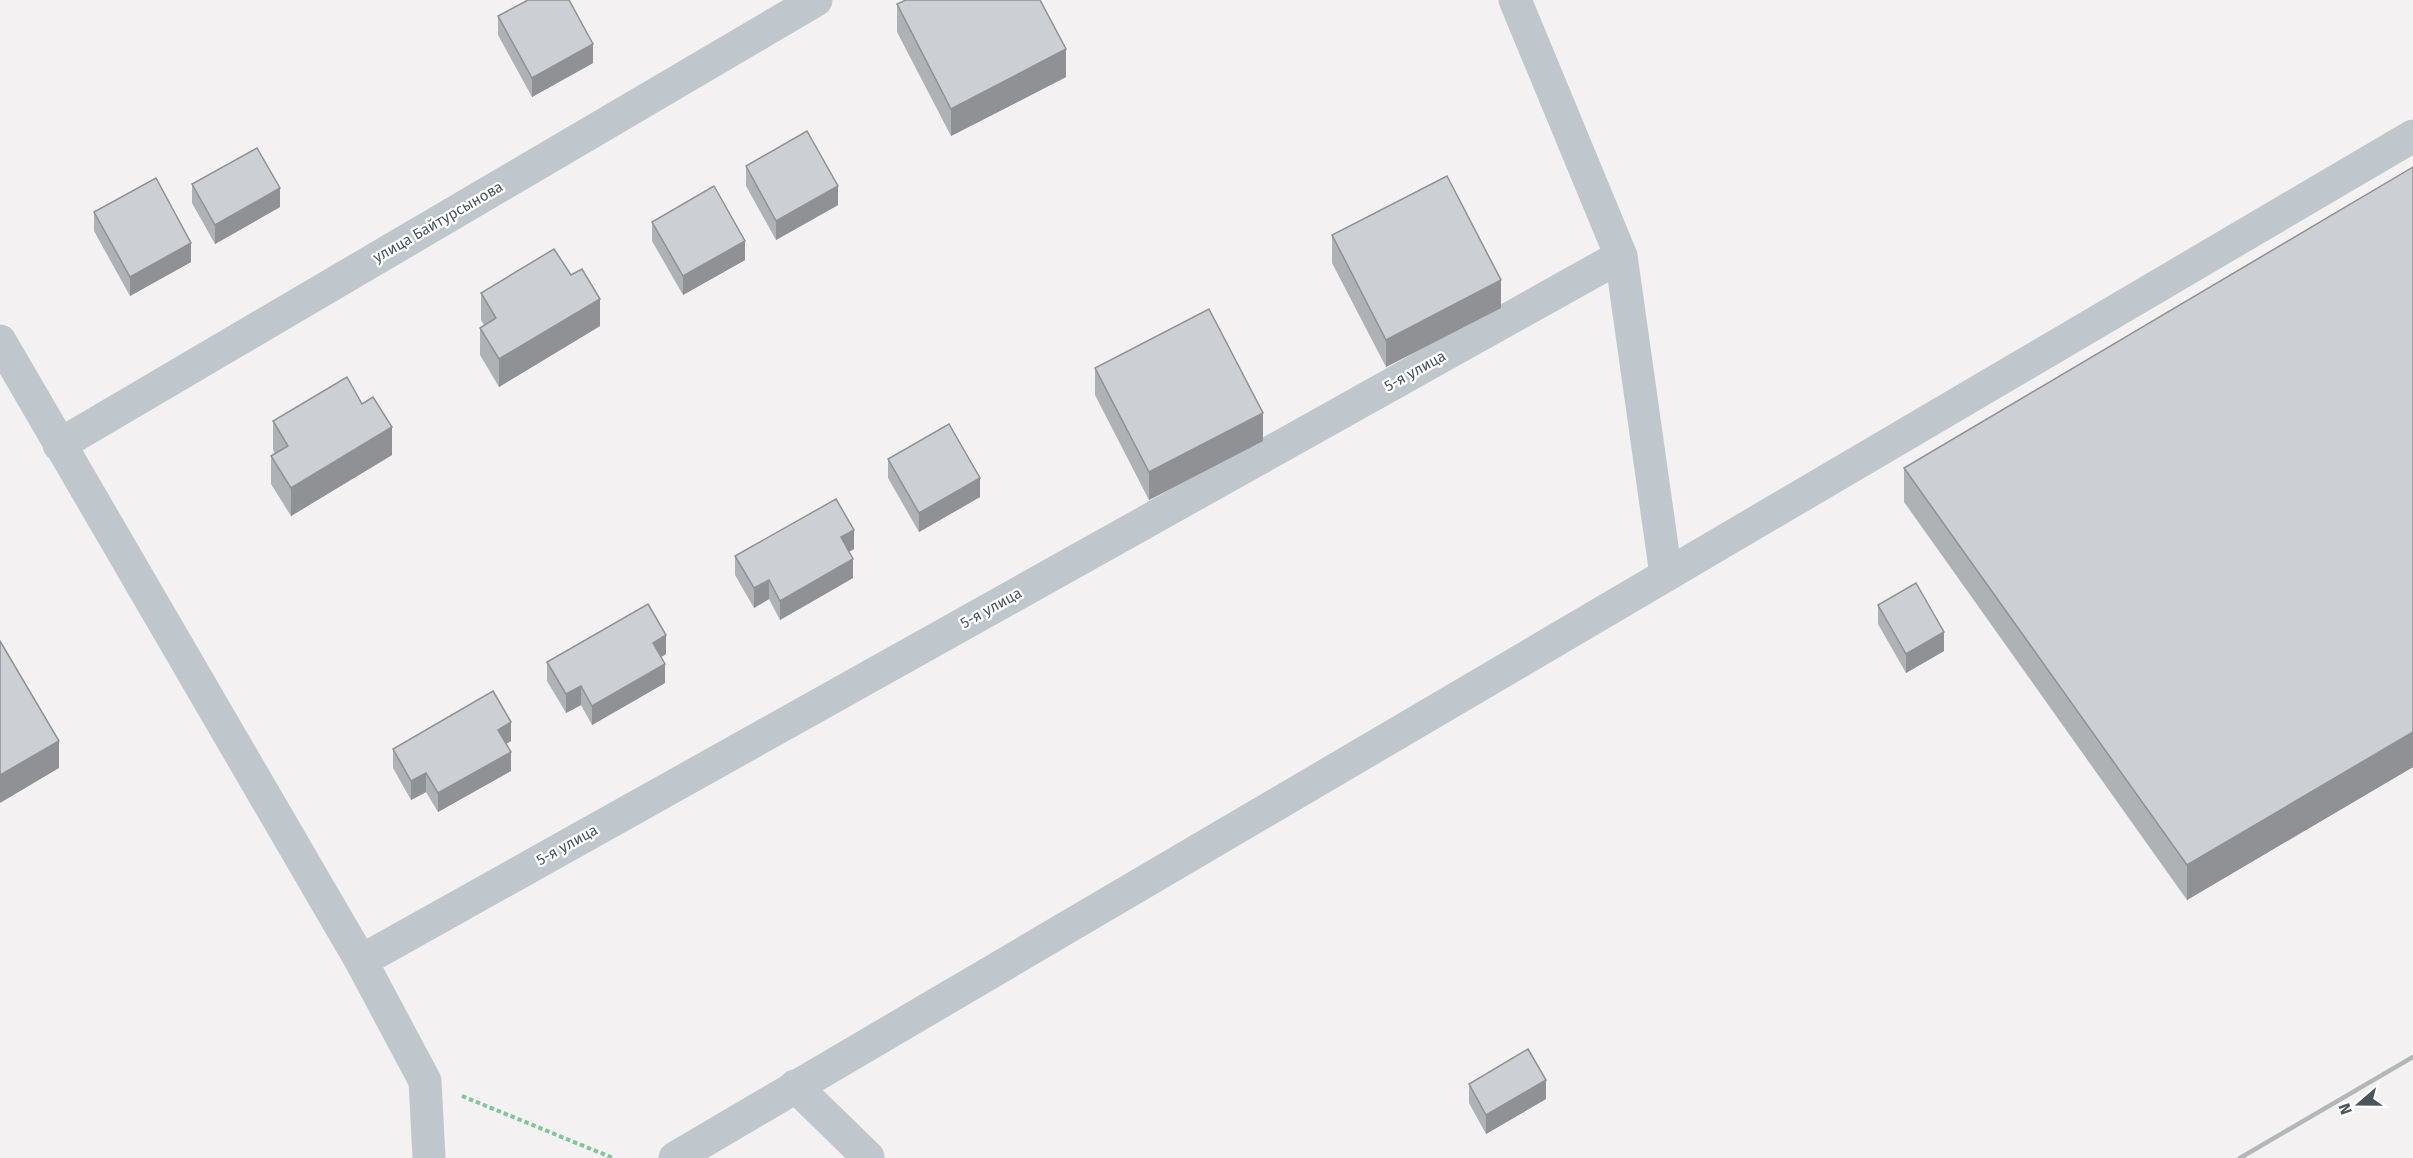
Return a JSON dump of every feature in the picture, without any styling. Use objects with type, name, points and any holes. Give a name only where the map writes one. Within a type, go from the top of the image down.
[{"type":"street","name":"улица Байтурсынова","points":[[59,444],[816,0]]},
{"type":"street","points":[[1515,0],[1621,256],[1666,574]]},
{"type":"street","points":[[675,1158],[719,1147],[795,1086],[2413,136]]},
{"type":"street","name":"5-я улица","points":[[361,961],[1621,256]]},
{"type":"street","points":[[0,341],[361,961],[425,1081],[429,1158]]},
{"type":"street","points":[[795,1086],[868,1158]]},
{"type":"path","points":[[425,1081],[613,1158]]},
{"type":"building","points":[[528,0],[569,0],[593,44],[532,78],[498,16]]},
{"type":"building","points":[[906,0],[1040,0],[1066,49],[951,109],[897,4]]},
{"type":"building","points":[[807,131],[838,186],[776,221],[746,166]]},
{"type":"building","points":[[257,148],[280,188],[215,225],[192,184]]},
{"type":"building","points":[[2413,167],[2413,732],[2187,865],[1904,468]]},
{"type":"building","points":[[1447,176],[1501,280],[1386,340],[1332,235]]},
{"type":"building","points":[[156,178],[191,243],[130,277],[94,212]]},
{"type":"building","points":[[714,186],[745,241],[683,276],[652,222]]},
{"type":"building","points":[[554,249],[571,275],[582,269],[600,299],[499,359],[480,328],[496,318],[481,293]]},
{"type":"building","points":[[1209,309],[1263,413],[1149,472],[1095,368]]},
{"type":"building","points":[[347,377],[362,404],[373,397],[392,427],[291,488],[271,456],[288,446],[273,421]]},
{"type":"building","points":[[949,424],[980,478],[919,513],[888,459]]},
{"type":"building","points":[[836,499],[854,530],[841,537],[853,559],[780,601],[769,580],[754,588],[735,556]]},
{"type":"building","points":[[1916,583],[1944,632],[1906,654],[1878,605]]},
{"type":"building","points":[[648,604],[666,635],[653,643],[665,664],[592,706],[581,686],[566,694],[547,662]]},
{"type":"building","points":[[0,641],[59,741],[0,775]]},
{"type":"building","points":[[493,691],[511,722],[498,730],[511,752],[438,793],[426,773],[411,781],[393,749]]},
{"type":"building","points":[[1528,1049],[1546,1080],[1486,1115],[1469,1084]]},
{"type":"railway","points":[[2240,1158],[2413,1057]]}]
